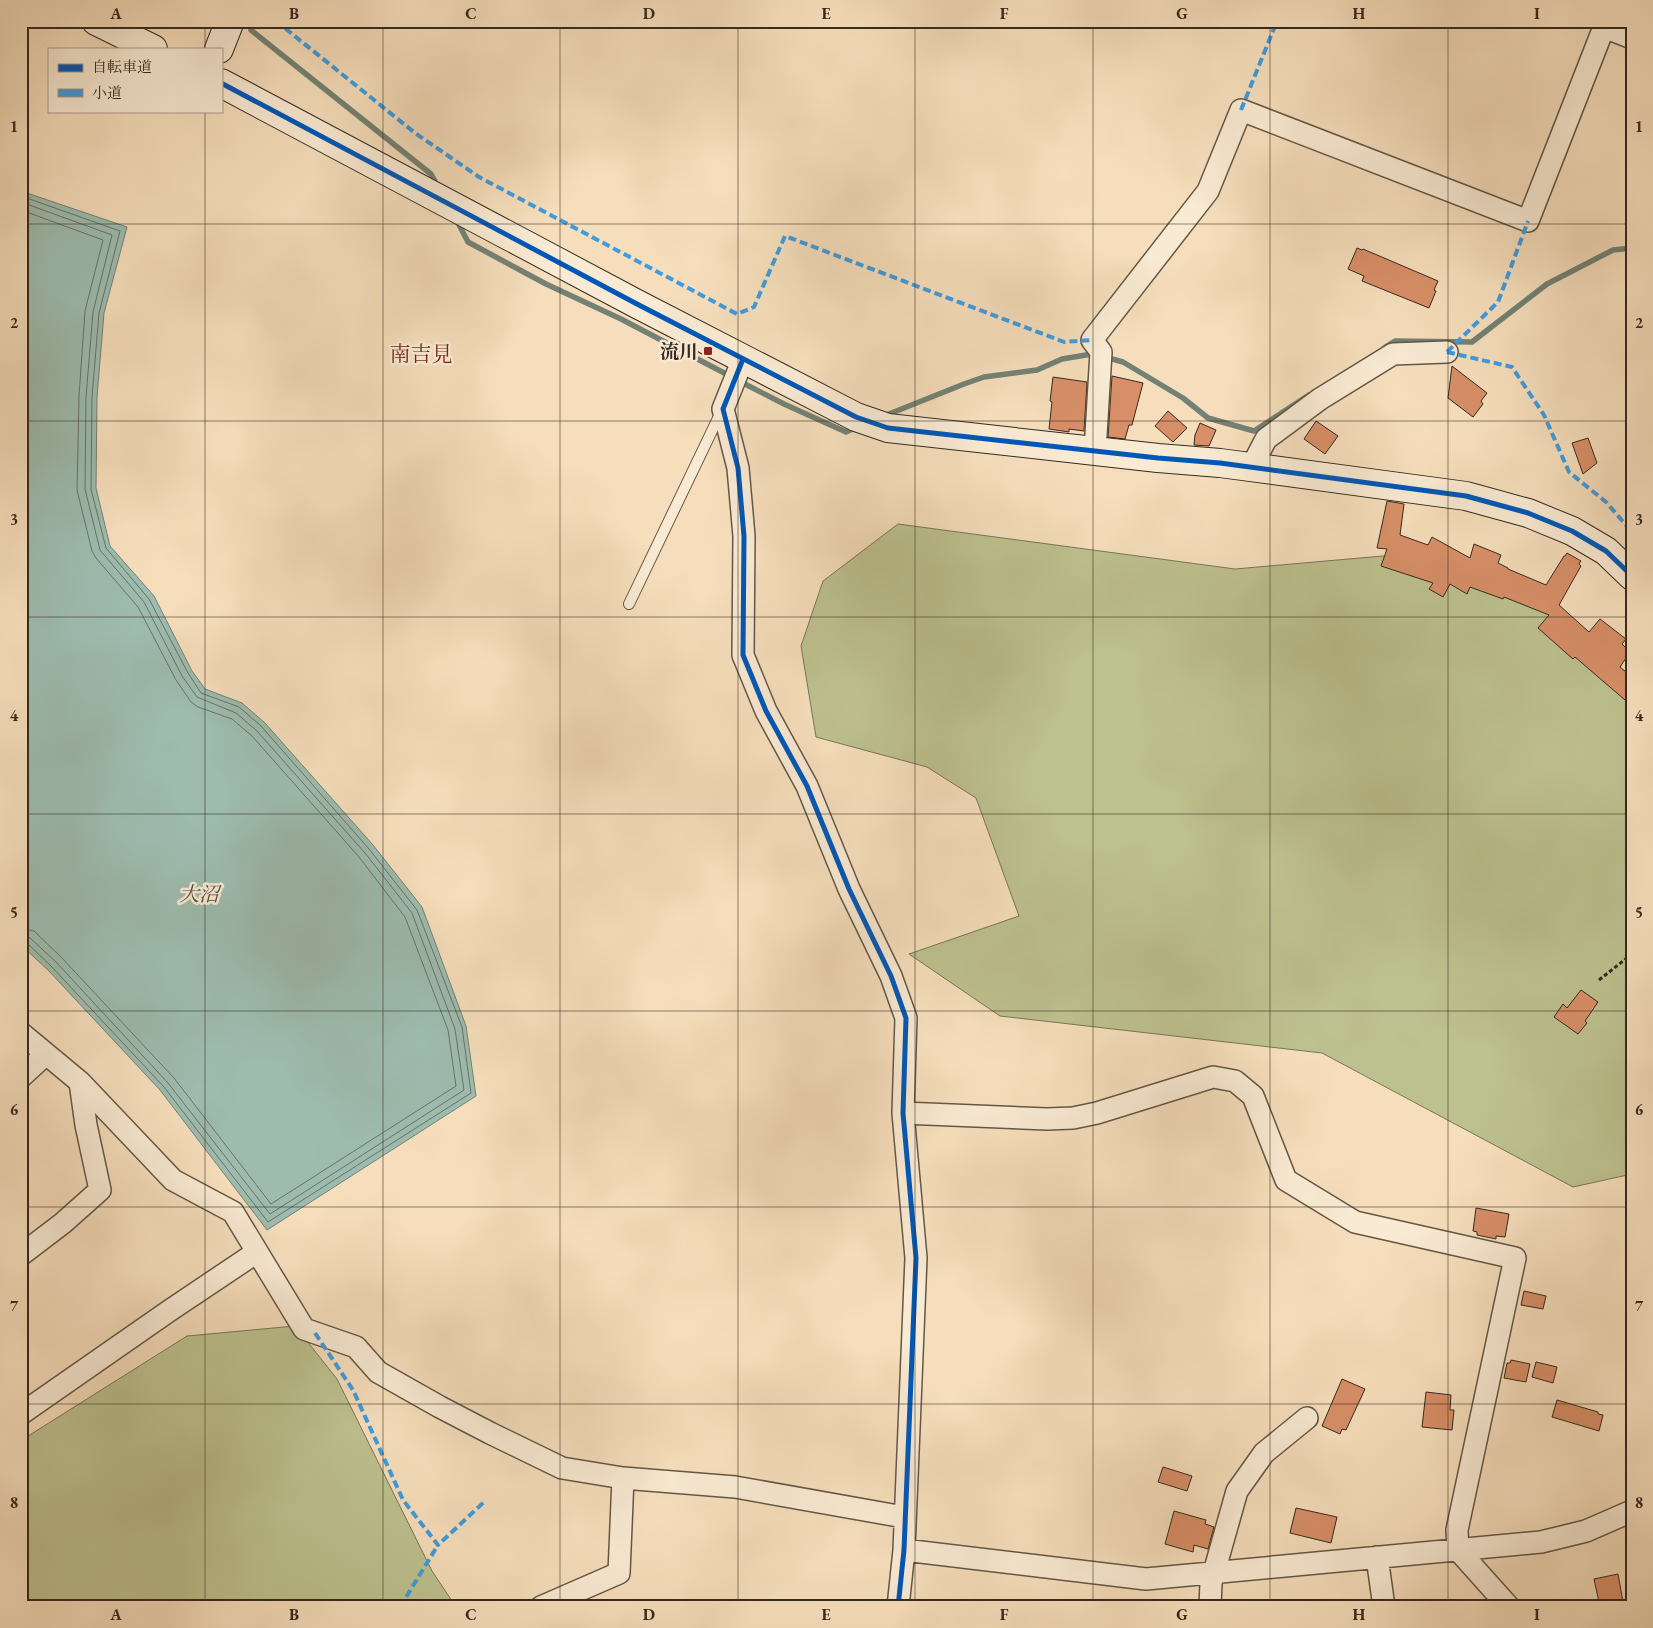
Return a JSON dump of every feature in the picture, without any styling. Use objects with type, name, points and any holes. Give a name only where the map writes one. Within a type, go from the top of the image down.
[{"type":"street","points":[[96,21],[151,48]]},
{"type":"street","points":[[219,48],[230,21]]},
{"type":"street","points":[[1095,451],[1101,352],[1092,340],[1208,191],[1241,110],[1528,221],[1604,27],[1632,38]]},
{"type":"street","points":[[222,84],[856,417],[888,428],[1220,463],[1466,496],[1519,511],[1572,531],[1606,551],[1632,576]]},
{"type":"street","points":[[1251,468],[1266,439],[1320,399],[1393,354],[1447,352]]},
{"type":"street","points":[[743,359],[722,409],[738,468],[744,536],[743,655],[766,711],[807,786],[848,889],[890,976],[906,1018],[902,1112],[916,1258],[904,1550],[898,1607]]},
{"type":"street","points":[[21,1033],[80,1082],[173,1180],[233,1212],[304,1329],[356,1347],[378,1372],[481,1429],[562,1468],[623,1478],[735,1488],[904,1517]]},
{"type":"street","points":[[21,1077],[46,1054]]},
{"type":"street","points":[[902,1112],[1047,1119],[1073,1118],[1098,1113],[1213,1077],[1236,1081],[1252,1096],[1286,1180],[1355,1222],[1514,1258],[1457,1530],[1458,1550],[1510,1607]]},
{"type":"street","points":[[21,1256],[63,1223],[100,1190],[86,1125],[80,1082]]},
{"type":"street","points":[[21,1414],[168,1311],[257,1252]]},
{"type":"street","points":[[1210,1607],[1211,1583],[1237,1490],[1264,1453],[1307,1418]]},
{"type":"street","points":[[541,1607],[619,1574],[623,1478]]},
{"type":"street","points":[[904,1550],[1146,1579],[1541,1542],[1586,1531],[1632,1511]]},
{"type":"street","points":[[1377,1557],[1384,1607]]},
{"type":"lane","points":[[628,604],[722,409]]},
{"type":"path","points":[[1599,980],[1632,954]]},
{"type":"green space","points":[[898,524],[1235,569],[1417,553],[1544,602],[1632,685],[1632,1174],[1573,1187],[1322,1053],[1000,1016],[909,954],[1019,916],[976,798],[927,767],[816,737],[801,646],[823,581]]},
{"type":"green space","points":[[295,1326],[337,1379],[432,1571],[456,1607],[21,1607],[21,1437],[25,1438],[187,1336]]},
{"type":"water","name":"大沼","points":[[21,191],[127,227],[104,313],[97,397],[96,488],[110,546],[154,596],[192,671],[205,689],[242,703],[265,723],[373,845],[422,907],[466,1026],[476,1096],[267,1230],[160,1090],[48,970],[21,945]]},
{"type":"building","points":[[1357,248],[1438,281],[1429,308],[1362,281],[1364,276],[1348,269]]},
{"type":"building","points":[[1452,366],[1487,393],[1481,401],[1483,404],[1473,417],[1448,398]]},
{"type":"building","points":[[1112,376],[1143,383],[1132,425],[1129,425],[1125,439],[1108,437]]},
{"type":"building","points":[[1053,377],[1087,382],[1084,431],[1069,429],[1069,432],[1049,429]]},
{"type":"building","points":[[1168,411],[1187,428],[1173,442],[1155,426]]},
{"type":"building","points":[[1316,421],[1338,436],[1325,454],[1304,439]]},
{"type":"building","points":[[1200,423],[1216,430],[1209,446],[1194,445],[1195,435]]},
{"type":"building","points":[[1588,438],[1597,463],[1583,474],[1572,443]]},
{"type":"building","points":[[1387,501],[1404,504],[1400,535],[1428,545],[1432,537],[1470,558],[1474,544],[1501,555],[1498,563],[1508,569],[1546,585],[1567,553],[1581,561],[1579,564],[1581,566],[1559,605],[1589,632],[1600,619],[1626,639],[1622,644],[1630,652],[1620,667],[1632,677],[1632,706],[1575,657],[1573,659],[1538,628],[1549,615],[1504,597],[1503,599],[1470,587],[1467,594],[1450,584],[1443,597],[1429,589],[1433,583],[1381,566],[1387,549],[1377,548]]},
{"type":"building","points":[[1581,990],[1598,1002],[1585,1021],[1587,1023],[1578,1034],[1554,1017],[1563,1004],[1567,1008]]},
{"type":"building","points":[[1476,1208],[1509,1214],[1505,1237],[1496,1236],[1496,1239],[1477,1235],[1477,1232],[1473,1231]]},
{"type":"building","points":[[1524,1291],[1546,1296],[1543,1309],[1521,1305]]},
{"type":"building","points":[[1511,1360],[1530,1364],[1526,1382],[1504,1378],[1507,1363],[1510,1363]]},
{"type":"building","points":[[1536,1362],[1557,1367],[1553,1383],[1532,1377]]},
{"type":"building","points":[[1342,1379],[1365,1389],[1346,1430],[1342,1429],[1340,1434],[1322,1426]]},
{"type":"building","points":[[1426,1392],[1451,1395],[1450,1410],[1454,1410],[1452,1430],[1422,1427]]},
{"type":"building","points":[[1557,1400],[1603,1415],[1599,1431],[1552,1417]]},
{"type":"building","points":[[1163,1467],[1192,1476],[1187,1491],[1158,1482]]},
{"type":"building","points":[[1296,1508],[1337,1517],[1331,1543],[1290,1533]]},
{"type":"building","points":[[1174,1511],[1206,1520],[1205,1524],[1214,1527],[1208,1549],[1194,1545],[1193,1552],[1165,1544]]},
{"type":"building","points":[[1618,1574],[1623,1602],[1619,1603],[1620,1607],[1600,1607],[1594,1579]]},
{"type":"waterway","points":[[251,30],[431,174],[438,187]]},
{"type":"waterway","points":[[456,219],[468,242],[546,284],[621,319],[730,376]]},
{"type":"waterway","points":[[1384,348],[1395,341],[1472,342],[1547,284],[1613,250],[1632,248]]},
{"type":"waterway","points":[[884,416],[984,377],[1037,370],[1062,359],[1096,355]]},
{"type":"waterway","points":[[1105,357],[1123,362],[1183,398],[1208,418],[1254,431],[1309,395]]},
{"type":"waterway","points":[[739,381],[846,432],[857,427]]},
{"type":"marked path","points":[[276,21],[415,133],[479,177],[737,314],[754,307],[785,236],[1064,342],[1092,340]]},
{"type":"marked path","points":[[1241,110],[1277,21]]},
{"type":"marked path","points":[[1595,21],[1604,27]]},
{"type":"marked path","points":[[1447,352],[1498,302],[1528,221]]},
{"type":"marked path","points":[[1447,352],[1512,367],[1544,415],[1569,472],[1606,502],[1632,532]]},
{"type":"marked path","points":[[315,1333],[353,1390],[403,1500],[438,1545],[484,1502]]},
{"type":"marked path","points":[[400,1607],[438,1545]]},
{"type":"cycle path","points":[[222,84],[637,304],[856,417],[888,428],[1158,458],[1220,463],[1466,496],[1528,513],[1572,531],[1606,551],[1632,576]]},
{"type":"cycle path","points":[[743,359],[723,409],[738,468],[744,536],[743,655],[766,711],[807,786],[849,889],[891,976],[906,1018],[903,1113],[916,1258],[904,1550],[898,1607]]},
{"type":"place","name":"流川","points":[[708,351]]},
{"type":"district","name":"南吉見","points":[[421,353]]}]
